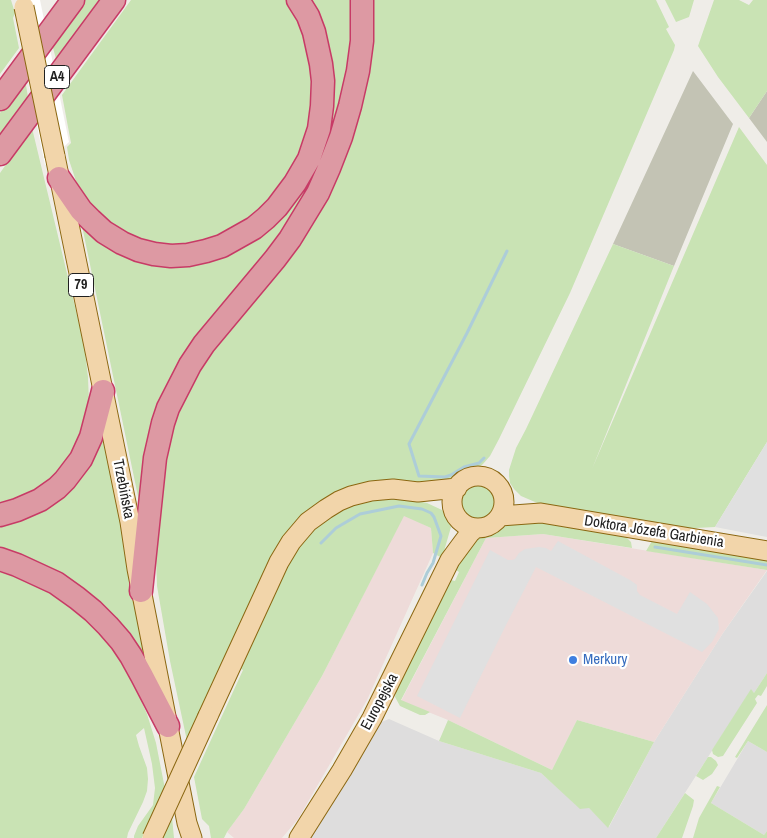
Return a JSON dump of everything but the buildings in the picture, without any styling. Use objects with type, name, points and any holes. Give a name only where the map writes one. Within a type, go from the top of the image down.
[{"type":"highway","name":"A4","points":[[0,99],[73,0]]},
{"type":"highway","name":"A4","points":[[0,154],[114,0]]},
{"type":"highway","points":[[59,178],[90,220],[104,232],[138,250],[171,256],[188,255],[222,246],[254,228],[277,207],[295,183],[309,159],[319,129],[323,82],[321,64],[314,32],[308,16],[298,0]]},
{"type":"highway","points":[[141,591],[155,458],[162,423],[180,381],[204,344],[275,259],[290,239],[318,193],[335,153],[350,106],[358,71],[362,41],[362,0]]},
{"type":"highway","points":[[0,515],[40,500],[65,480],[87,448],[103,391]]},
{"type":"highway","points":[[0,559],[56,583],[93,611],[121,641],[135,663],[168,726]]},
{"type":"main road","name":"Trzebińska","points":[[23,3],[130,522],[141,591],[188,833]]},
{"type":"main road","points":[[418,492],[463,518],[482,528],[491,524],[500,516],[503,508],[501,489],[490,479],[475,476],[466,479],[457,488],[453,499],[463,518]]},
{"type":"main road","points":[[152,838],[280,562],[303,526],[326,508],[351,496],[371,491],[399,489],[418,492],[457,488]]},
{"type":"main road","name":"Doktora Józefa Garbienia","points":[[503,496],[541,513]]},
{"type":"main road","name":"Doktora Józefa Garbienia","points":[[500,516],[541,513],[767,550]]},
{"type":"main road","name":"Europejska","points":[[299,838],[339,776],[372,718],[450,560],[463,518]]},
{"type":"shaded area","points":[[693,71],[733,124],[674,266],[613,244]]},
{"type":"shaded area","points":[[767,91],[767,142],[749,118]]},
{"type":"shaded area","points":[[767,442],[767,537],[715,527]]},
{"type":"shaded area","points":[[404,515],[431,528],[433,553],[367,700],[298,819],[282,838],[234,838],[227,832],[244,809],[322,676]]},
{"type":"shaded area","points":[[543,534],[767,570],[723,633],[654,742],[577,720],[552,770],[448,720],[401,701],[486,538]]},
{"type":"shaded area","points":[[558,541],[630,580],[637,585],[637,591],[640,595],[677,614],[690,592],[707,604],[718,618],[719,629],[712,642],[702,652],[536,567],[460,718],[417,696],[490,550],[508,560],[512,560],[525,549],[539,547],[551,551]]},
{"type":"shaded area","points":[[767,571],[767,673],[754,693],[751,690],[656,838],[310,838],[379,723],[389,719],[439,741],[541,773],[580,808],[589,808],[609,827],[654,742],[723,633]]},
{"type":"shaded area","points":[[748,741],[767,752],[767,831],[764,835],[711,803]]},
{"type":"green space","points":[[0,0],[11,0],[15,13],[13,18],[19,48],[0,74]]},
{"type":"green space","points":[[85,0],[104,0],[57,63],[52,44]]},
{"type":"green space","points":[[131,0],[291,0],[314,53],[312,130],[276,199],[213,243],[155,248],[96,218],[76,181],[69,160],[67,147],[71,143],[62,95]]},
{"type":"green space","points":[[304,0],[357,0],[354,57],[313,192],[203,339],[141,511],[81,221],[119,251],[236,246],[323,131]]},
{"type":"green space","points":[[369,0],[656,0],[669,27],[666,29],[675,45],[570,293],[490,456],[477,469],[467,470],[447,482],[315,509],[187,741],[157,586],[158,481],[183,388],[312,214]]},
{"type":"green space","points":[[665,0],[694,0],[689,17],[676,22]]},
{"type":"green space","points":[[714,0],[739,0],[749,5],[753,0],[767,0],[767,91],[749,118],[718,77],[698,46]]},
{"type":"green space","points":[[25,79],[29,103],[0,142],[0,113]]},
{"type":"green space","points":[[739,127],[767,165],[767,442],[715,527],[676,529],[542,505],[521,496],[510,483],[509,476],[516,448],[613,244],[674,266],[592,469]]},
{"type":"green space","points":[[32,128],[84,344],[89,403],[86,429],[53,483],[0,509],[0,173]]},
{"type":"green space","points":[[102,428],[151,681],[137,654],[0,553],[0,520],[25,514]]},
{"type":"green space","points":[[479,484],[486,485],[492,489],[496,495],[496,509],[492,515],[486,519],[479,520],[472,519],[466,515],[462,509],[461,502],[462,495],[466,489],[472,485]]},
{"type":"green space","points":[[379,498],[417,501],[427,503],[442,510],[451,527],[442,558],[433,553],[431,528],[404,516],[322,676],[244,809],[224,838],[211,838],[209,826],[202,819],[194,777],[243,670],[239,668],[273,593],[295,552],[308,535],[341,510],[358,502]]},
{"type":"green space","points":[[521,521],[625,536],[631,542],[632,548],[543,534],[486,538],[401,700],[430,712],[420,715],[400,706],[395,697],[396,691],[451,580],[455,581],[459,572],[456,570],[470,546],[481,536],[491,533],[506,523]]},
{"type":"green space","points":[[652,541],[767,561],[767,570],[646,551]]},
{"type":"green space","points":[[0,566],[54,589],[103,631],[132,680],[147,714],[156,743],[165,789],[142,838],[134,838],[134,836],[138,826],[153,805],[155,788],[144,728],[136,735],[147,768],[147,791],[127,838],[0,838]]},
{"type":"green space","points":[[767,673],[767,686],[761,696],[758,695],[755,699],[757,703],[723,756],[718,757],[713,754],[712,750],[751,689],[754,693]]},
{"type":"green space","points":[[767,705],[767,752],[748,741],[737,758],[735,757]]},
{"type":"green space","points":[[448,720],[552,770],[577,720],[654,742],[608,828],[589,808],[580,809],[541,773],[439,741]]},
{"type":"green space","points":[[708,757],[716,761],[718,765],[712,774],[703,780],[696,776]]},
{"type":"green space","points":[[717,786],[720,787],[711,803],[764,835],[767,831],[767,838],[693,838],[699,818]]},
{"type":"green space","points":[[685,793],[694,800],[682,838],[656,838]]},
{"type":"green space","points":[[172,817],[174,838],[163,838]]},
{"type":"pier","points":[[30,0],[40,0],[69,142],[45,165],[15,16]]},
{"type":"waterway","points":[[484,458],[479,463],[464,467],[445,477],[419,476],[409,444],[507,251]]},
{"type":"waterway","points":[[321,543],[336,528],[360,514],[399,506],[422,509],[431,513],[434,517],[441,536],[433,563],[422,585]]},
{"type":"waterway","points":[[655,547],[767,565]]},
{"type":"place","name":"Merkury","points":[[573,660]]}]
